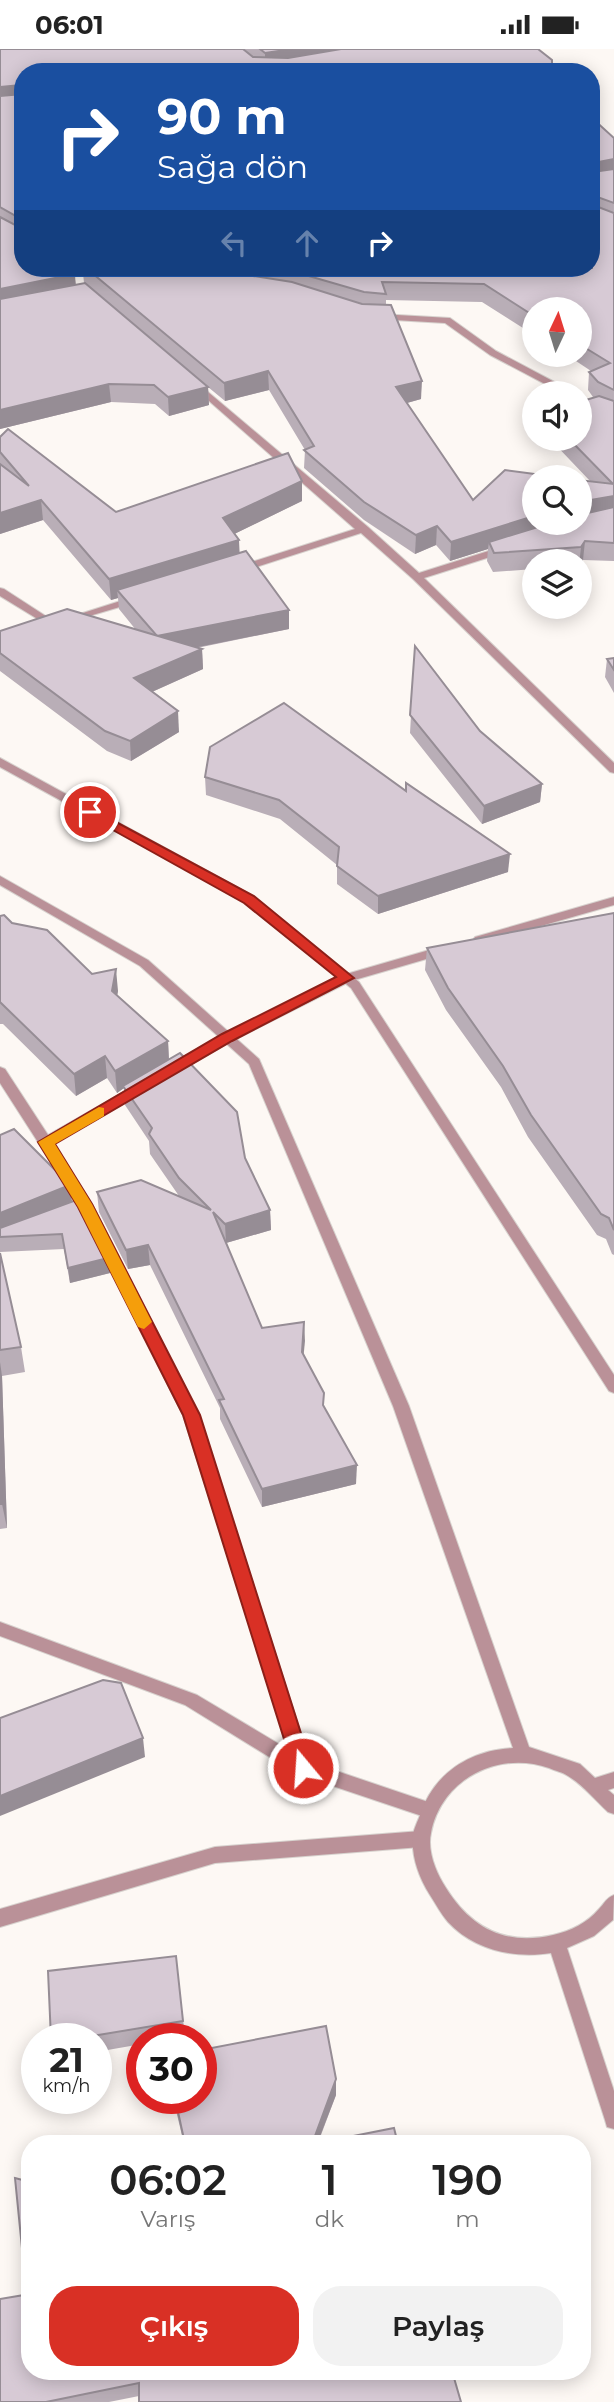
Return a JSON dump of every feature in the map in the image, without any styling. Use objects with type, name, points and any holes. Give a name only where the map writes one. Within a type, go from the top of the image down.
[{"type":"street","points":[[374,317],[447,320],[493,353],[547,381]]},
{"type":"street","points":[[186,376],[364,529],[614,769]]},
{"type":"street","points":[[224,574],[364,529]]},
{"type":"street","points":[[416,577],[519,545]]},
{"type":"street","points":[[0,591],[53,624]]},
{"type":"street","points":[[40,627],[145,597]]},
{"type":"street","points":[[0,762],[249,899],[355,985],[388,1031],[614,1387]]},
{"type":"street","points":[[0,880],[144,963],[254,1062],[401,1406],[523,1753]]},
{"type":"street","points":[[46,1142],[227,1038],[347,978],[614,901]]},
{"type":"street","points":[[0,1072],[46,1142],[78,1207],[191,1415],[303,1768]]},
{"type":"street","points":[[0,1629],[191,1700],[303,1768],[428,1810]]},
{"type":"street","points":[[614,1806],[596,1784],[562,1763],[523,1753],[492,1756],[465,1766],[443,1785],[428,1810],[421,1839],[424,1869],[438,1899],[461,1923],[490,1940],[524,1948],[557,1944],[585,1933],[607,1915],[614,1904]]},
{"type":"street","points":[[596,1784],[614,1780]]},
{"type":"street","points":[[0,1918],[215,1855],[421,1839]]},
{"type":"street","points":[[557,1944],[614,2120]]},
{"type":"building","points":[[0,49],[243,49],[253,57],[288,58],[341,49],[538,49],[552,60],[552,63],[14,63],[14,86],[0,87]]},
{"type":"building","points":[[260,49],[292,49],[265,53]]},
{"type":"building","points":[[14,95],[14,215],[0,207],[0,96]]},
{"type":"building","points":[[600,125],[614,138],[614,159],[600,162]]},
{"type":"building","points":[[614,169],[614,203],[600,198],[600,171]]},
{"type":"building","points":[[600,208],[614,213],[614,390],[598,382],[589,372],[610,363],[592,352],[592,297],[522,297],[522,308],[484,284],[382,282],[386,294],[364,292],[312,277],[600,277]]},
{"type":"building","points":[[0,217],[14,224],[14,277],[60,277],[0,289]]},
{"type":"building","points":[[97,277],[260,277],[292,282],[362,304],[391,305],[422,381],[396,387],[473,500],[505,470],[522,472],[522,520],[451,542],[437,526],[416,535],[364,502],[304,450],[314,446],[268,371],[224,383]]},
{"type":"building","points":[[85,283],[208,387],[168,397],[154,385],[109,384],[0,410],[0,299]]},
{"type":"building","points":[[599,396],[614,401],[614,496],[592,500],[592,482],[613,484],[581,451],[592,451],[592,398]]},
{"type":"building","points":[[8,429],[116,512],[288,453],[302,481],[223,518],[239,540],[109,579],[41,500],[0,513],[0,464],[29,486],[0,452],[0,437]]},
{"type":"building","points":[[614,507],[614,543],[585,541],[581,547],[494,553],[489,542],[522,532],[522,535],[592,535],[592,512]]},
{"type":"building","points":[[246,551],[289,610],[157,636],[117,590]]},
{"type":"building","points":[[67,609],[202,649],[134,678],[178,711],[130,741],[105,731],[0,653],[0,631]]},
{"type":"building","points":[[415,646],[480,731],[542,784],[484,806],[410,715]]},
{"type":"building","points":[[614,658],[614,670],[607,659]]},
{"type":"building","points":[[284,703],[406,791],[406,783],[510,854],[378,896],[337,866],[339,847],[279,800],[205,777],[210,747]]},
{"type":"building","points":[[614,913],[614,1230],[609,1218],[601,1214],[531,1115],[503,1066],[448,988],[427,948]]},
{"type":"building","points":[[4,915],[12,923],[47,930],[92,974],[116,969],[112,991],[168,1041],[115,1071],[105,1056],[74,1074],[0,1002],[0,916]]},
{"type":"building","points":[[180,1053],[237,1112],[245,1158],[270,1210],[225,1224],[213,1212],[262,1328],[304,1322],[302,1352],[324,1393],[323,1405],[357,1465],[262,1489],[219,1400],[224,1399],[148,1245],[126,1250],[97,1192],[141,1180],[211,1210],[179,1178],[149,1134],[152,1128],[123,1086]]},
{"type":"building","points":[[14,1129],[70,1185],[0,1213],[0,1135]]},
{"type":"building","points":[[79,1199],[108,1258],[68,1268],[62,1234],[0,1237],[0,1228]]},
{"type":"building","points":[[0,1253],[21,1347],[0,1350]]},
{"type":"building","points":[[0,1424],[2,1504],[0,1504]]},
{"type":"building","points":[[103,1680],[121,1683],[143,1738],[0,1796],[0,1718]]},
{"type":"building","points":[[176,1956],[183,2021],[126,2023],[126,2030],[112,2033],[112,2023],[50,2023],[48,1971]]},
{"type":"building","points":[[326,2026],[336,2079],[315,2135],[183,2135],[178,2114],[217,2114],[217,2047]]},
{"type":"building","points":[[394,2128],[396,2135],[359,2135]]},
{"type":"building","points":[[15,2178],[21,2180],[21,2238]]},
{"type":"building","points":[[21,2296],[21,2380],[455,2380],[461,2402],[139,2402],[139,2383],[46,2402],[0,2402],[0,2299]]},
{"type":"slow traffic","points":[[99,1112],[46,1142],[85,1204],[144,1322]]},
{"type":"route","points":[[90,812],[249,899],[347,978],[227,1038],[46,1142],[85,1204],[191,1415],[303,1768]]}]
